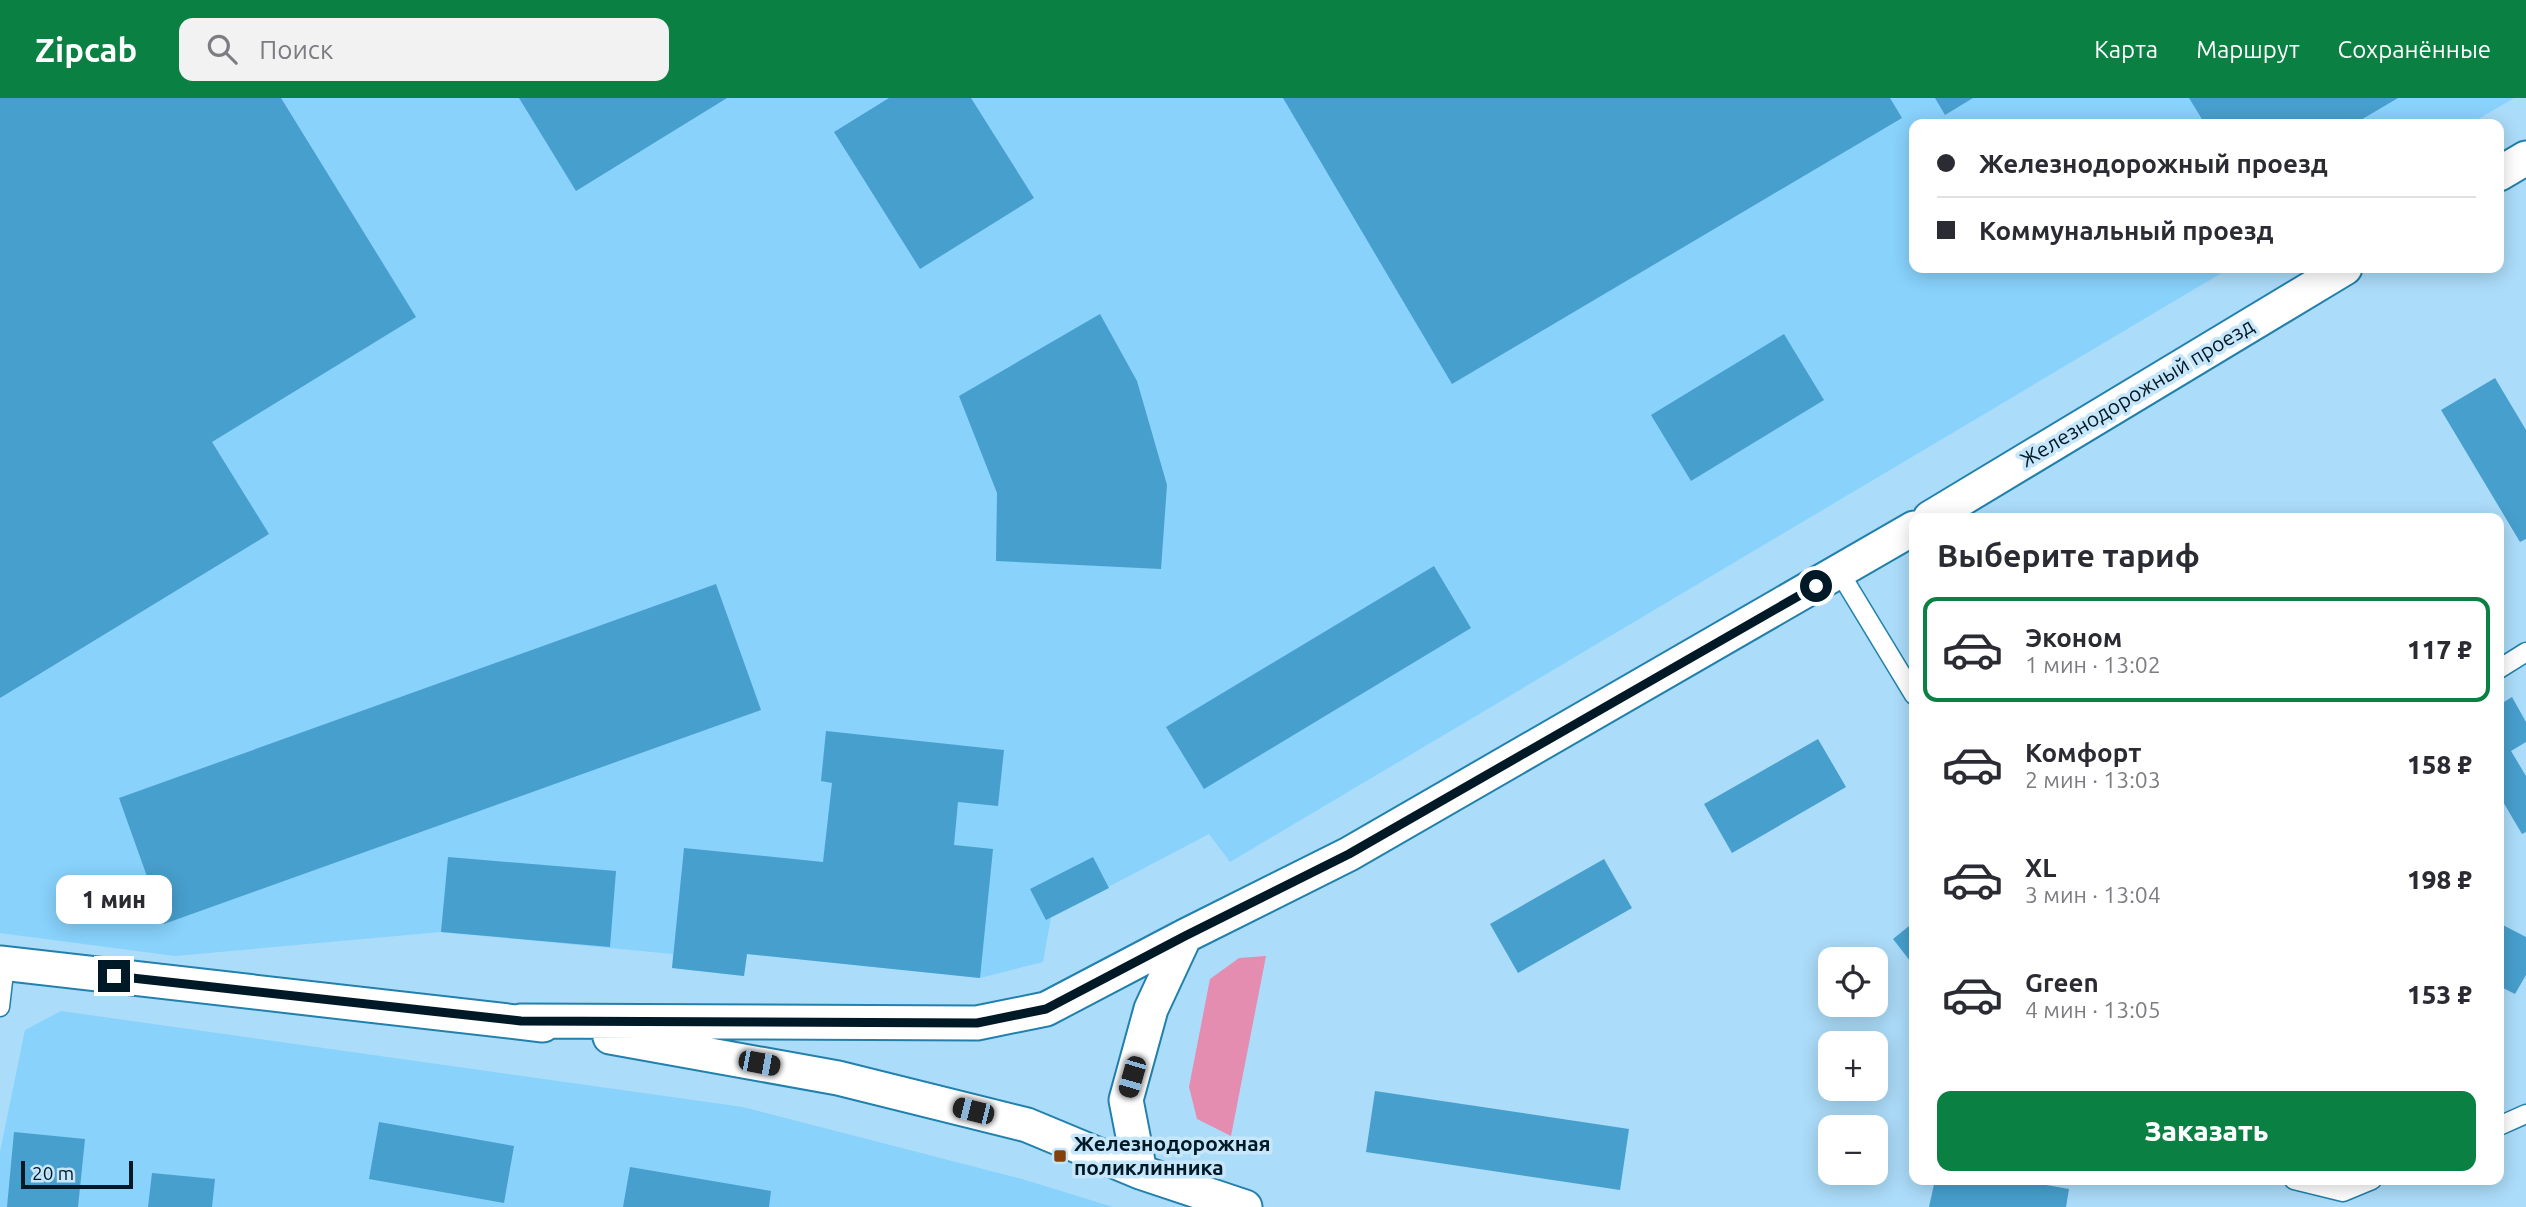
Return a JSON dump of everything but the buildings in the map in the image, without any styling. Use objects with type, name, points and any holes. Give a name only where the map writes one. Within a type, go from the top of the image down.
[{"type":"street","points":[[2504,171],[2526,158]]},
{"type":"street","name":"Железнодорожный проезд","points":[[1938,513],[2336,273]]},
{"type":"street","points":[[521,1021],[977,1023],[1046,1009],[1349,854],[1840,573],[1909,530]]},
{"type":"street","points":[[1140,1172],[1126,1100],[1151,1009],[1185,936]]},
{"type":"street","points":[[3,963],[521,1021],[838,1078],[1027,1125],[1140,1172],[1244,1207]]},
{"type":"lane","points":[[1840,573],[1909,687]]},
{"type":"lane","points":[[2504,666],[2526,652]]},
{"type":"lane","points":[[0,1007],[3,963]]},
{"type":"lane","points":[[2504,1124],[2526,1114]]},
{"type":"lane","points":[[2314,1185],[2343,1192],[2360,1185]]},
{"type":"shaded area","points":[[0,98],[2514,98],[2478,119],[1909,119],[1909,273],[2222,273],[1230,862],[1209,834],[1051,917],[1043,962],[980,978],[747,954],[744,976],[672,968],[673,954],[441,932],[175,956],[0,933]]},
{"type":"shaded area","points":[[1266,956],[1231,1136],[1197,1119],[1189,1087],[1210,979],[1239,958]]},
{"type":"shaded area","points":[[61,1011],[743,1107],[1022,1179],[1113,1207],[0,1207],[0,1152],[25,1030]]},
{"type":"place","name":"Железнодорожная поликлинника","points":[[1060,1156]]},
{"type":"route","points":[[114,976],[521,1021],[977,1023],[1046,1009],[1349,854],[1816,586]]}]
